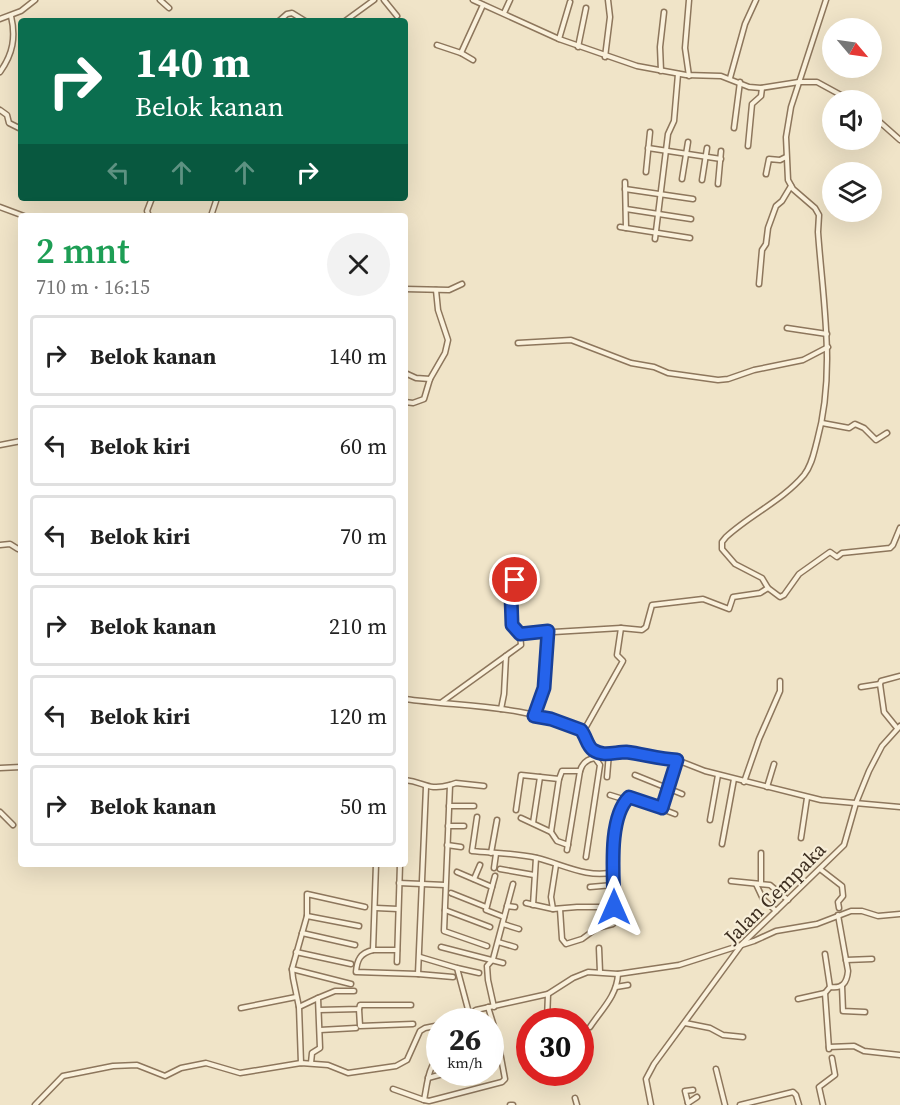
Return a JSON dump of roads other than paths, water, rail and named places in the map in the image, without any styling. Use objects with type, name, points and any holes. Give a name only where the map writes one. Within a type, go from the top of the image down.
[{"type":"street","points":[[0,19],[27,8],[35,0]]},
{"type":"street","points":[[160,0],[169,8]]},
{"type":"street","points":[[349,18],[374,0]]},
{"type":"street","points":[[384,0],[396,15]]},
{"type":"street","points":[[473,0],[605,57],[689,76],[730,78],[749,87],[762,88],[817,82],[832,90]]},
{"type":"street","points":[[504,13],[510,0]]},
{"type":"street","points":[[605,57],[610,17],[608,0]]},
{"type":"street","points":[[689,0],[685,48],[689,76]]},
{"type":"street","points":[[730,78],[745,24],[756,0]]},
{"type":"street","points":[[826,0],[796,83],[784,158],[791,186],[812,205],[819,215],[818,232],[828,347],[827,384],[822,423],[812,461],[806,473],[776,501],[731,532],[722,542],[722,549],[742,569],[762,578],[768,588],[778,596],[784,595],[799,574],[831,553],[837,557],[842,553],[891,547],[900,528]]},
{"type":"street","points":[[559,39],[570,2]]},
{"type":"street","points":[[461,53],[483,5]]},
{"type":"street","points":[[578,47],[586,8]]},
{"type":"street","points":[[661,71],[660,47],[664,12]]},
{"type":"street","points":[[282,18],[292,13],[300,18]]},
{"type":"street","points":[[0,72],[10,56],[14,40],[11,15]]},
{"type":"street","points":[[437,45],[461,53],[473,60]]},
{"type":"street","points":[[656,239],[668,134],[674,122],[678,74]]},
{"type":"street","points":[[734,128],[740,82]]},
{"type":"street","points":[[748,146],[752,104],[761,96],[762,88]]},
{"type":"street","points":[[0,110],[7,115],[9,123],[18,128]]},
{"type":"street","points":[[882,124],[900,140]]},
{"type":"street","points":[[646,171],[650,132]]},
{"type":"street","points":[[682,179],[688,142]]},
{"type":"street","points":[[648,148],[721,159]]},
{"type":"street","points":[[702,180],[707,148]]},
{"type":"street","points":[[718,184],[721,151]]},
{"type":"street","points":[[766,174],[769,159],[784,158]]},
{"type":"street","points":[[625,182],[626,228]]},
{"type":"street","points":[[759,284],[762,249],[766,244],[768,228],[776,206],[791,186]]},
{"type":"street","points":[[625,189],[693,199]]},
{"type":"street","points":[[0,207],[18,214]]},
{"type":"street","points":[[626,209],[691,219]]},
{"type":"street","points":[[620,227],[690,238]]},
{"type":"street","points":[[408,289],[452,289],[462,284]]},
{"type":"street","points":[[408,402],[424,399],[430,379],[445,352],[448,340],[438,310],[436,290]]},
{"type":"street","points":[[787,328],[827,334]]},
{"type":"street","points":[[518,343],[567,340],[631,363],[654,367],[671,374],[718,380],[802,360],[828,347]]},
{"type":"street","points":[[408,374],[416,378],[430,379]]},
{"type":"street","points":[[822,423],[849,428],[855,424],[864,428],[876,440],[887,433]]},
{"type":"street","points":[[0,445],[18,442]]},
{"type":"street","points":[[0,545],[10,544],[18,549]]},
{"type":"street","points":[[516,571],[511,621],[515,630],[520,634],[621,628],[645,629],[652,604],[703,599],[729,609],[732,597],[738,594],[760,593],[768,588]]},
{"type":"street","points":[[583,732],[623,661],[617,655],[621,628]]},
{"type":"street","points":[[534,716],[544,688],[548,631]]},
{"type":"street","points":[[442,703],[521,645],[520,634]]},
{"type":"street","points":[[501,709],[506,655]]},
{"type":"street","points":[[861,687],[880,684],[881,681],[900,676]]},
{"type":"street","points":[[744,782],[756,746],[780,691],[780,681]]},
{"type":"street","points":[[880,684],[884,712],[899,727]]},
{"type":"street","points":[[408,699],[501,709],[551,719],[583,732],[590,747],[596,752],[625,752],[677,760],[718,775],[807,798],[900,807]]},
{"type":"street","name":"Jalan Cempaka","points":[[651,1105],[646,1085],[647,1076],[742,944],[845,843],[856,802],[877,754],[899,727]]},
{"type":"street","points":[[586,857],[600,765],[595,758],[596,752]]},
{"type":"street","points":[[607,777],[609,753]]},
{"type":"street","points":[[521,818],[551,832],[557,841],[567,847],[580,771],[590,759],[595,758]]},
{"type":"street","points":[[662,808],[677,760]]},
{"type":"street","points":[[767,787],[774,764]]},
{"type":"street","points":[[0,768],[18,767]]},
{"type":"street","points":[[551,832],[562,771],[580,771]]},
{"type":"street","points":[[516,810],[521,775],[559,779]]},
{"type":"street","points":[[635,775],[682,794]]},
{"type":"street","points":[[710,820],[718,775]]},
{"type":"street","points":[[533,823],[540,777]]},
{"type":"street","points":[[722,844],[734,779]]},
{"type":"street","points":[[408,781],[426,787],[439,788],[456,783],[484,786]]},
{"type":"street","points":[[450,784],[444,931],[487,946]]},
{"type":"street","points":[[418,974],[426,787]]},
{"type":"street","points":[[610,795],[626,800]]},
{"type":"street","points":[[560,909],[562,939],[569,945],[597,928],[613,924],[613,839],[626,800],[631,797],[675,814]]},
{"type":"street","points":[[801,838],[807,798]]},
{"type":"street","points":[[449,806],[474,806]]},
{"type":"street","points":[[0,812],[13,825]]},
{"type":"street","points":[[477,817],[472,851],[536,858],[585,872],[604,874],[614,872]]},
{"type":"street","points":[[491,853],[497,820]]},
{"type":"street","points":[[448,826],[464,826]]},
{"type":"street","points":[[447,845],[461,848]]},
{"type":"street","points":[[761,853],[758,884],[763,898],[777,911]]},
{"type":"street","points":[[494,868],[496,854]]},
{"type":"street","points":[[533,905],[536,858]]},
{"type":"street","points":[[474,879],[480,865]]},
{"type":"street","points":[[553,909],[551,897],[556,865]]},
{"type":"street","points":[[373,950],[376,867]]},
{"type":"street","points":[[397,962],[400,867]]},
{"type":"street","points":[[500,869],[534,875]]},
{"type":"street","points":[[820,870],[842,886],[843,896],[838,902],[839,909]]},
{"type":"street","points":[[457,872],[492,886]]},
{"type":"street","points":[[495,876],[486,911],[504,917]]},
{"type":"street","points":[[731,881],[773,886],[788,900]]},
{"type":"street","points":[[399,883],[445,885]]},
{"type":"street","points":[[491,1007],[487,971],[494,959],[513,884]]},
{"type":"street","points":[[590,887],[614,885]]},
{"type":"street","points":[[451,893],[486,907]]},
{"type":"street","points":[[301,1063],[299,1007],[292,969],[306,916],[307,894],[365,907]]},
{"type":"street","points":[[525,903],[553,909],[614,907]]},
{"type":"street","points":[[507,906],[514,907]]},
{"type":"street","points":[[376,908],[398,909]]},
{"type":"street","points":[[445,910],[490,927]]},
{"type":"street","points":[[487,1008],[548,994],[581,974],[600,972],[618,974],[679,965],[789,927],[817,924],[838,915],[860,910],[878,916],[900,914]]},
{"type":"street","points":[[830,987],[842,986],[847,980],[838,915]]},
{"type":"street","points":[[306,916],[359,926]]},
{"type":"street","points":[[503,924],[519,930]]},
{"type":"street","points":[[302,933],[354,945]]},
{"type":"street","points":[[498,942],[515,947]]},
{"type":"street","points":[[441,947],[503,963]]},
{"type":"street","points":[[599,948],[600,972]]},
{"type":"street","points":[[397,950],[373,950],[361,955],[357,961],[356,972],[453,977]]},
{"type":"street","points":[[296,952],[351,964]]},
{"type":"street","points":[[798,999],[825,993],[830,987],[825,954]]},
{"type":"street","points":[[420,957],[479,973]]},
{"type":"street","points":[[846,960],[872,959]]},
{"type":"street","points":[[457,968],[468,1008]]},
{"type":"street","points":[[292,969],[351,984]]},
{"type":"street","points":[[594,1023],[616,987],[618,974]]},
{"type":"street","points":[[616,987],[628,986]]},
{"type":"street","points":[[842,986],[843,1011],[865,1012]]},
{"type":"street","points":[[299,1007],[335,991],[354,991]]},
{"type":"street","points":[[825,993],[829,1048],[854,1046],[864,1051],[900,1055]]},
{"type":"street","points":[[547,1008],[548,994]]},
{"type":"street","points":[[241,1008],[296,997]]},
{"type":"street","points":[[311,1063],[312,1053],[320,1048],[318,998]]},
{"type":"street","points":[[411,1005],[360,1005],[360,1026],[413,1024]]},
{"type":"street","points":[[319,1010],[359,1009]]},
{"type":"street","points":[[685,1023],[710,1028],[723,1035],[743,1036]]},
{"type":"street","points":[[320,1030],[356,1028]]},
{"type":"street","points":[[35,1105],[63,1076],[113,1066],[137,1065],[165,1076],[181,1068],[206,1063],[240,1073],[301,1063],[328,1065],[348,1073],[396,1066],[407,1060],[420,1031],[426,1028]]},
{"type":"street","points":[[823,1105],[819,1087],[835,1075],[832,1058]]},
{"type":"street","points":[[716,1069],[725,1105]]},
{"type":"street","points":[[424,1100],[427,1086]]},
{"type":"street","points":[[393,1089],[429,1101],[487,1086]]},
{"type":"street","points":[[693,1090],[685,1091],[688,1104],[697,1097]]},
{"type":"street","points":[[741,1105],[793,1092],[799,1105]]},
{"type":"street","points":[[575,1098],[577,1105]]}]
